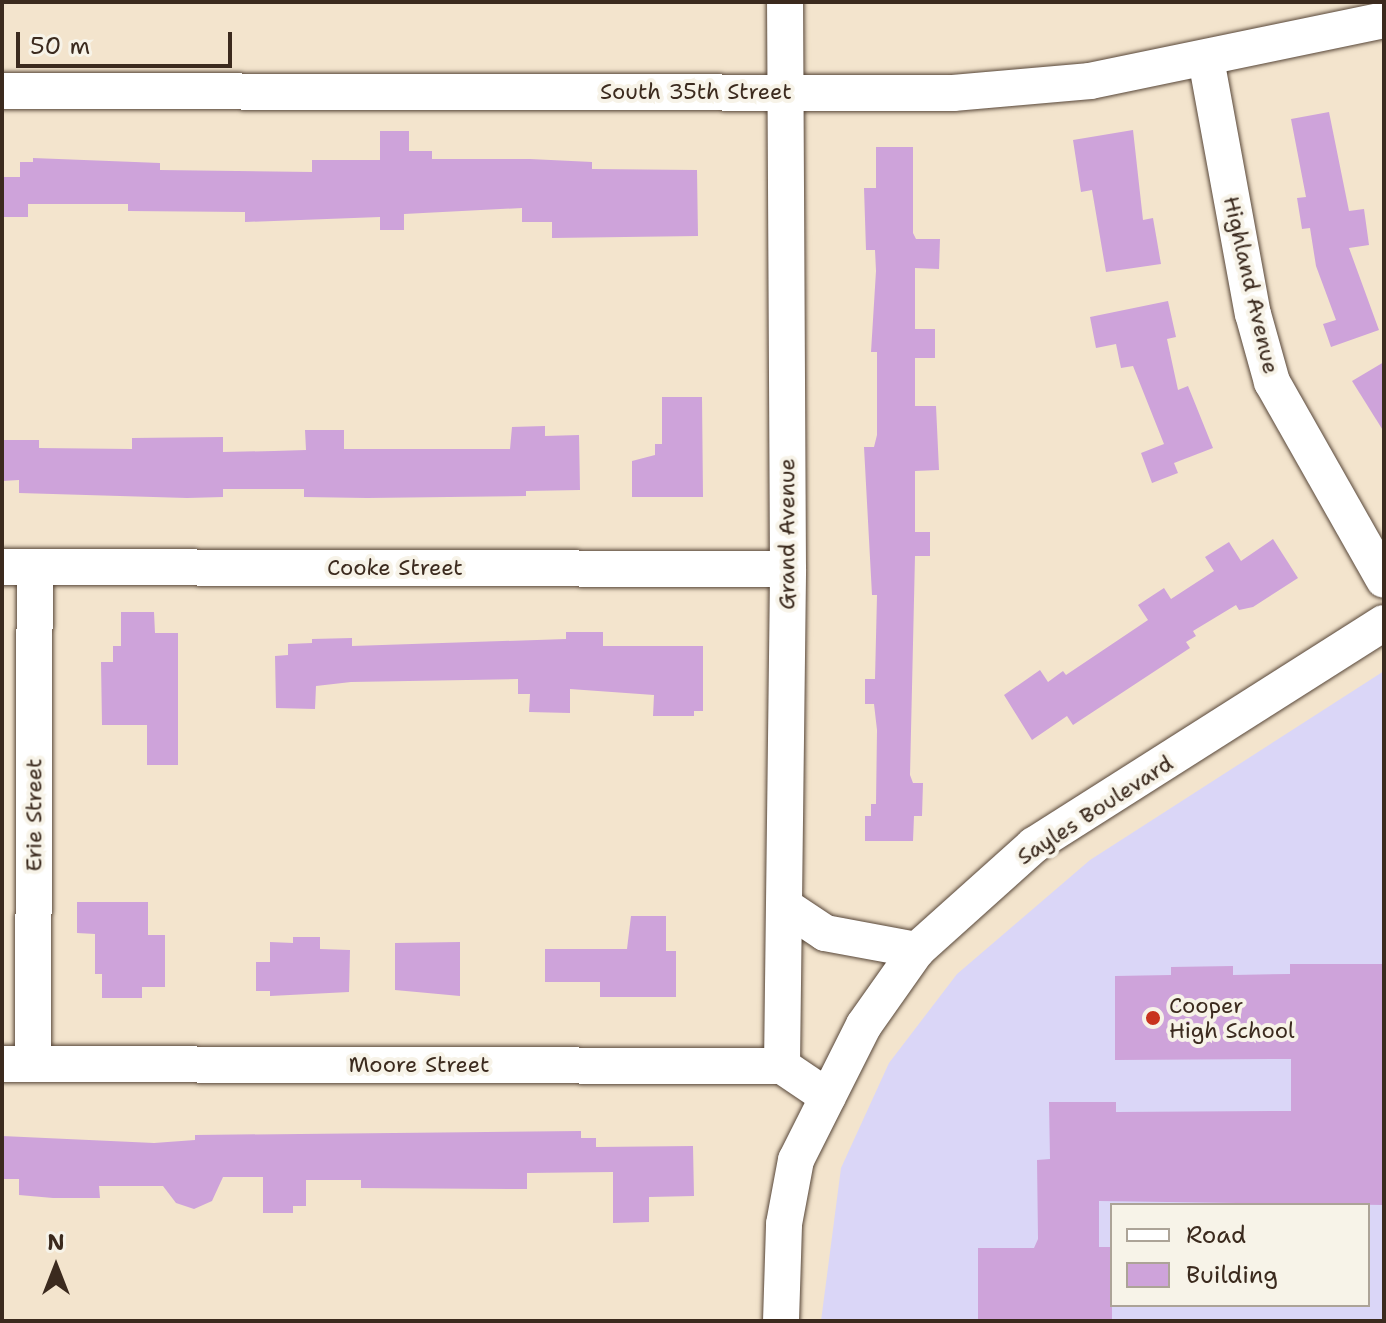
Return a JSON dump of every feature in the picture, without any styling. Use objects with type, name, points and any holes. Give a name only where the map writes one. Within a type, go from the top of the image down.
[{"type":"street","name":"Grand Avenue","points":[[782,1066],[788,569],[785,2]]},
{"type":"street","name":"South 35th Street","points":[[2,91],[953,93],[1090,81],[1384,20]]},
{"type":"street","name":"Highland Avenue","points":[[1206,59],[1253,314],[1272,382],[1384,580]]},
{"type":"street","name":"Cooke Street","points":[[19,567],[788,569]]},
{"type":"street","name":"Erie Street","points":[[18,1064],[19,567]]},
{"type":"street","name":"Sayles Boulevard","points":[[781,1321],[784,1224],[796,1160],[864,1025],[917,950],[1034,845],[1384,623]]},
{"type":"street","points":[[786,907],[825,933],[917,950]]},
{"type":"street","name":"Moore Street","points":[[18,1064],[782,1066]]},
{"type":"street","points":[[782,1066],[828,1097]]},
{"type":"shaded area","name":"Cooper High School","points":[[1384,671],[1384,1321],[821,1321],[841,1168],[889,1063],[957,974],[1090,860]]},
{"type":"building","points":[[1329,112],[1349,211],[1364,209],[1369,245],[1349,248],[1379,330],[1331,347],[1323,324],[1336,320],[1316,266],[1310,228],[1302,229],[1297,198],[1306,197],[1291,119]]},
{"type":"building","points":[[1133,130],[1143,220],[1153,218],[1161,264],[1106,272],[1092,190],[1081,192],[1073,140]]},
{"type":"building","points":[[380,131],[409,131],[409,151],[432,151],[432,159],[530,159],[592,162],[592,169],[697,170],[698,236],[552,238],[552,222],[522,222],[522,208],[404,214],[404,230],[380,230],[380,217],[245,222],[245,212],[128,211],[128,204],[28,204],[28,217],[2,217],[2,177],[20,177],[20,162],[33,162],[33,158],[160,163],[160,170],[312,172],[312,160],[380,160]]},
{"type":"building","points":[[876,147],[913,147],[913,233],[916,239],[940,239],[939,269],[915,268],[915,329],[935,329],[935,358],[915,358],[915,406],[936,406],[939,470],[915,471],[915,532],[930,532],[930,556],[915,556],[910,775],[913,783],[923,783],[922,816],[914,816],[913,841],[865,841],[865,816],[871,816],[871,804],[876,804],[877,730],[874,704],[865,704],[865,679],[875,679],[877,595],[872,595],[864,447],[874,447],[877,435],[877,352],[871,352],[875,250],[866,250],[864,188],[876,188]]},
{"type":"building","points":[[1168,301],[1176,337],[1167,339],[1178,390],[1188,386],[1213,448],[1174,463],[1178,473],[1152,483],[1141,453],[1164,444],[1133,366],[1121,368],[1116,344],[1096,348],[1090,317]]},
{"type":"building","points":[[1384,362],[1384,432],[1352,381]]},
{"type":"building","points":[[662,397],[702,397],[703,497],[632,497],[632,461],[655,455],[655,444],[662,444]]},
{"type":"building","points":[[545,426],[545,436],[579,435],[580,490],[526,491],[526,496],[367,498],[304,497],[304,489],[223,489],[223,497],[187,498],[19,493],[19,480],[2,481],[2,440],[39,440],[39,448],[132,449],[132,438],[223,437],[223,452],[274,451],[306,450],[305,430],[344,430],[344,449],[510,449],[512,427]]},
{"type":"building","points":[[1273,539],[1298,578],[1253,607],[1239,610],[1236,605],[1193,631],[1196,636],[1186,642],[1190,648],[1073,725],[1067,716],[1032,740],[1004,695],[1040,670],[1048,682],[1063,671],[1066,675],[1148,620],[1138,605],[1164,588],[1171,599],[1214,571],[1205,557],[1229,542],[1241,561]]},
{"type":"building","points":[[121,612],[154,612],[155,633],[178,633],[178,765],[147,765],[147,725],[102,725],[101,662],[113,662],[113,646],[121,646]]},
{"type":"building","points":[[566,632],[603,632],[603,646],[703,646],[703,711],[694,711],[694,716],[653,716],[654,695],[570,689],[570,713],[529,712],[530,694],[518,694],[518,679],[351,682],[316,686],[315,709],[276,708],[275,656],[288,655],[288,644],[312,643],[312,639],[352,638],[352,646],[566,639]]},
{"type":"building","points":[[77,902],[148,902],[148,935],[165,935],[165,987],[142,987],[142,998],[102,998],[102,974],[95,974],[95,934],[77,933]]},
{"type":"building","points":[[631,916],[666,916],[666,951],[676,951],[676,997],[600,997],[600,982],[545,982],[545,949],[627,949]]},
{"type":"building","points":[[293,937],[320,937],[320,949],[350,950],[349,992],[270,996],[270,991],[256,991],[256,962],[270,962],[270,942],[293,943]]},
{"type":"building","points":[[460,942],[460,996],[395,990],[395,943]]},
{"type":"building","points":[[1290,964],[1384,964],[1384,1205],[1099,1201],[1099,1247],[1110,1247],[1112,1321],[978,1321],[978,1248],[1034,1248],[1038,1239],[1037,1160],[1050,1159],[1049,1102],[1116,1102],[1116,1112],[1291,1111],[1291,1059],[1115,1060],[1115,976],[1171,975],[1171,967],[1233,966],[1233,975],[1290,974]]},
{"type":"building","points":[[581,1131],[581,1138],[596,1138],[596,1147],[693,1146],[694,1196],[649,1197],[649,1222],[613,1223],[613,1172],[527,1173],[527,1189],[361,1188],[361,1180],[306,1180],[306,1206],[293,1206],[293,1213],[263,1213],[263,1177],[223,1177],[212,1201],[194,1209],[176,1203],[163,1186],[99,1186],[100,1198],[53,1198],[19,1195],[19,1179],[2,1179],[2,1136],[154,1143],[195,1140],[195,1135]]},
{"type":"place","name":"Cooper High School","points":[[1153,1018]]}]
